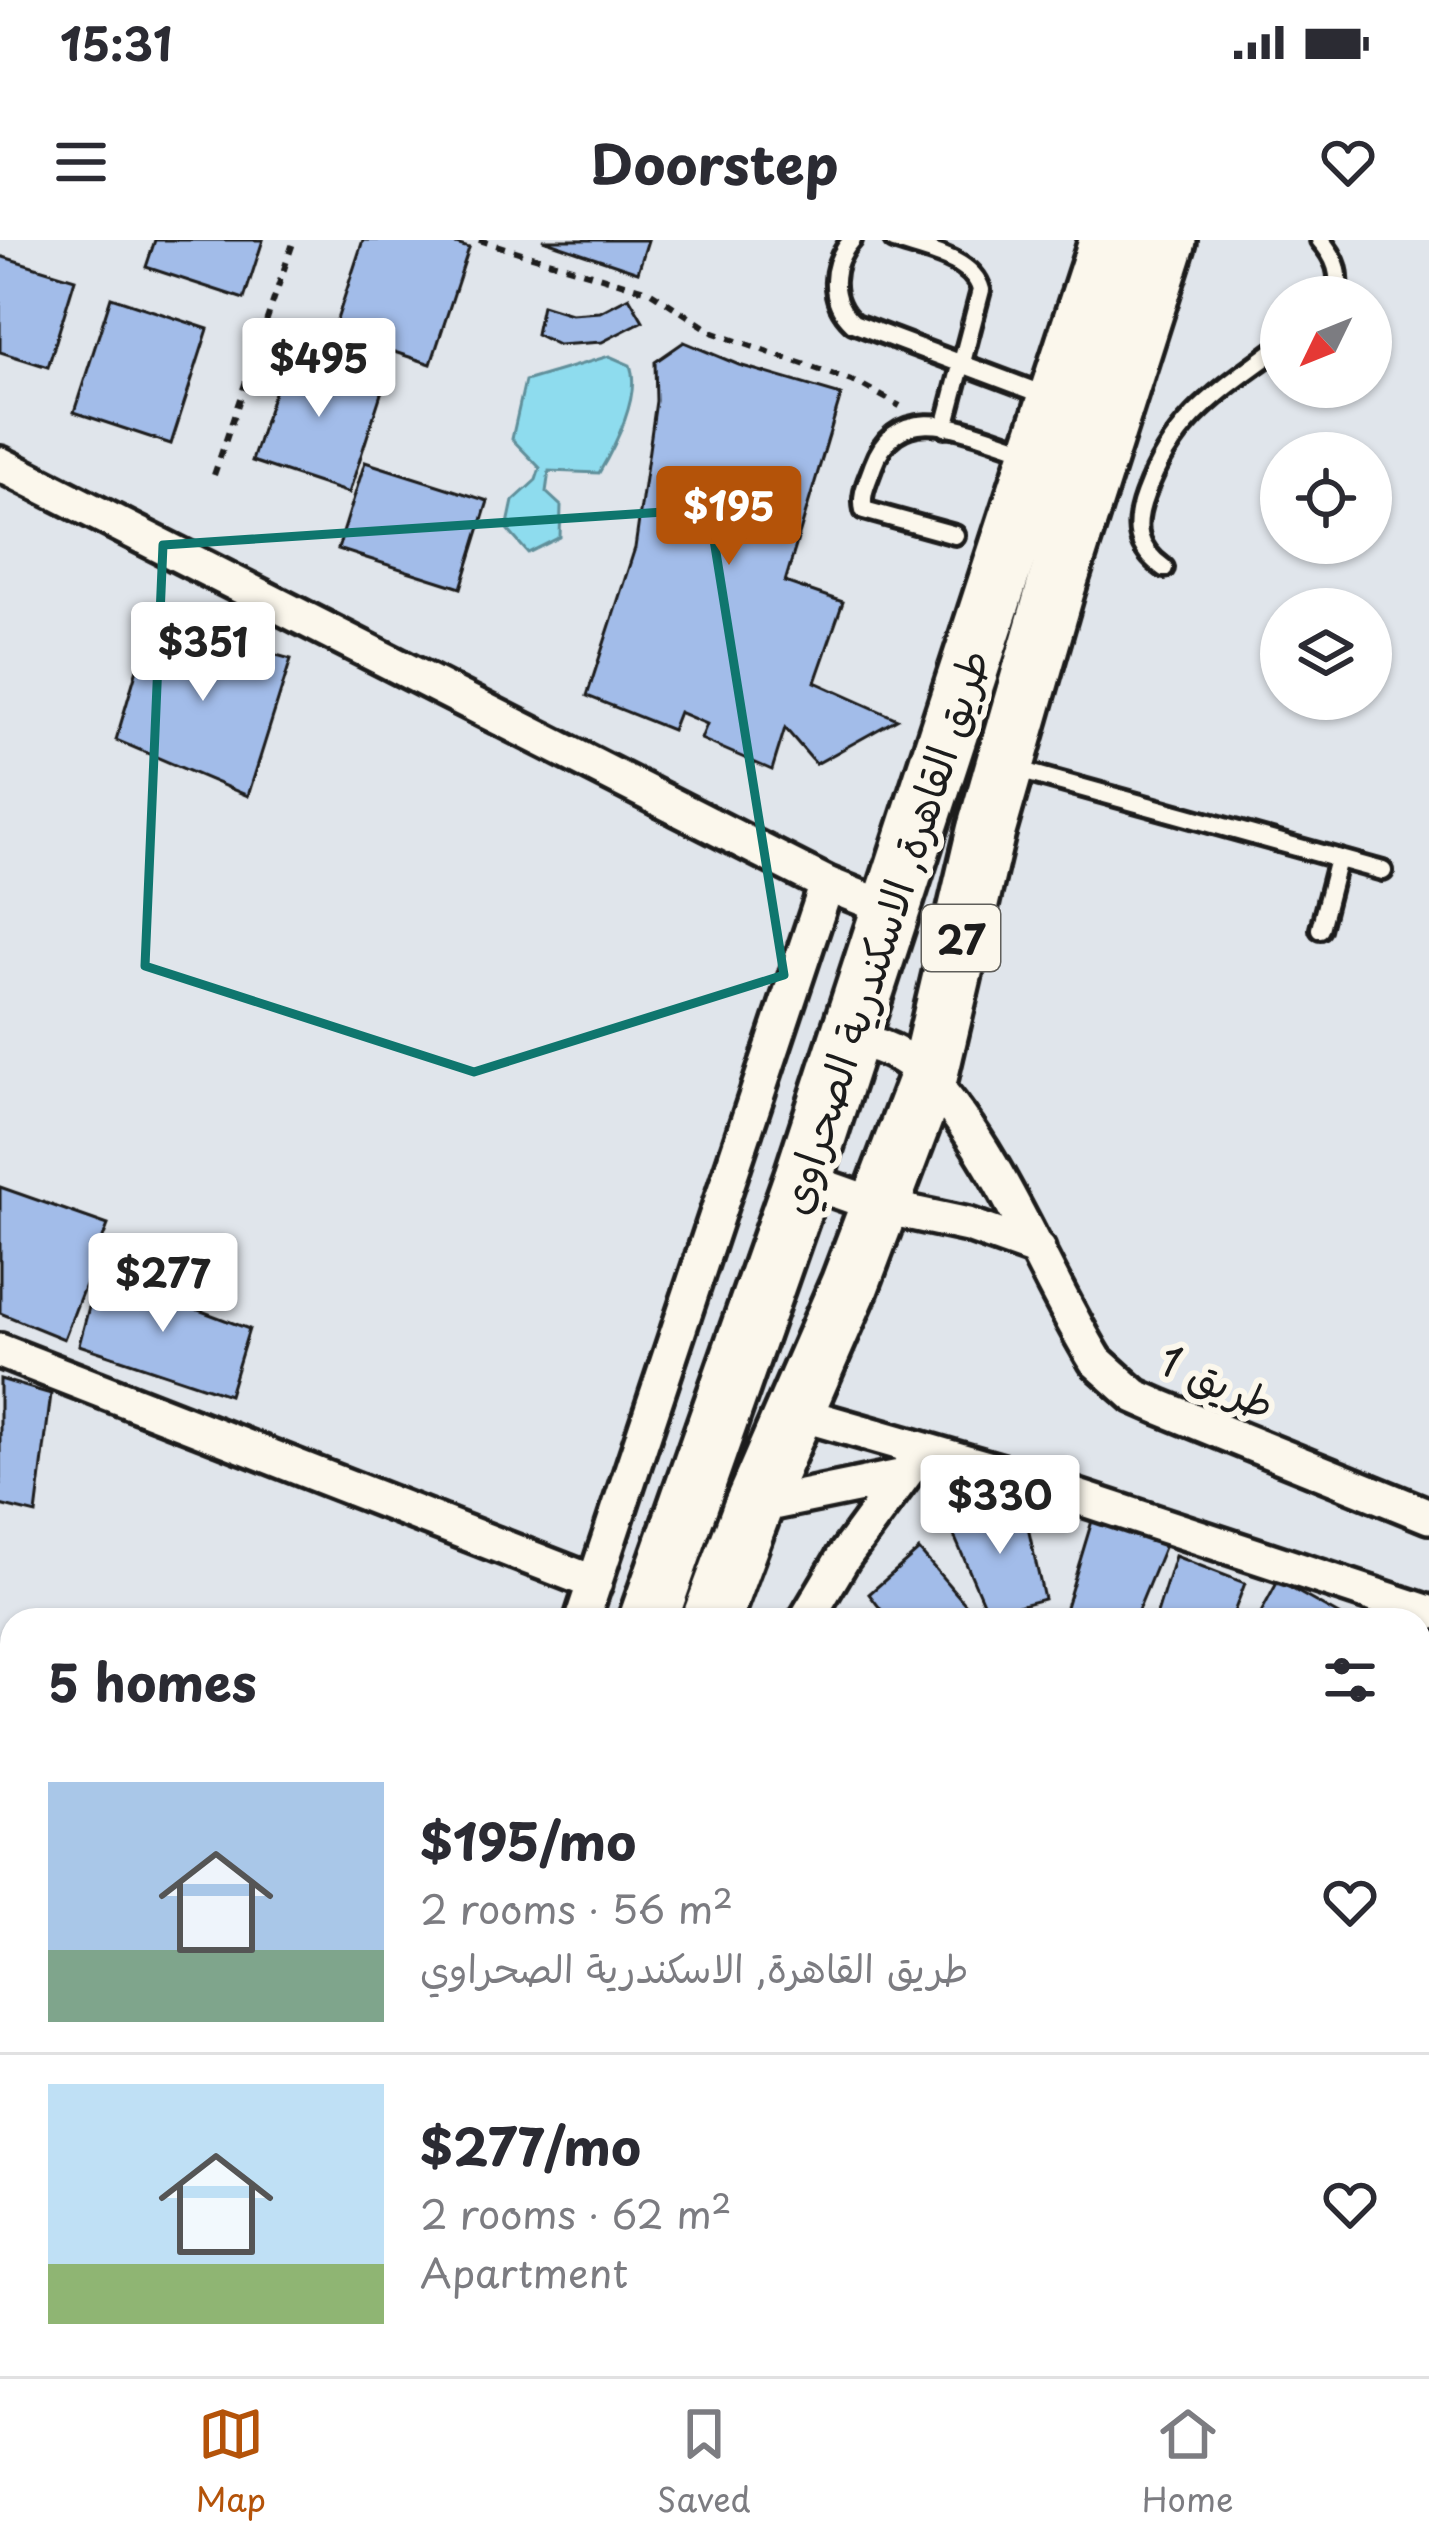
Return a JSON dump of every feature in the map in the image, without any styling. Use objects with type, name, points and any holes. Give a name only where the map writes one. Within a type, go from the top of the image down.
[{"type":"highway","name":"طريق القاهرة, الاسكندرية الصحراوي","points":[[652,1608],[803,1178],[1109,240]]},
{"type":"highway","name":"طريق القاهرة, الاسكندرية الصحراوي","points":[[715,1608],[753,1507],[850,1285],[928,1078],[1005,766],[1056,587],[1167,240]]},
{"type":"street","points":[[0,464],[827,884],[889,909]]},
{"type":"street","points":[[586,1608],[827,884]]},
{"type":"street","name":"طريق 1","points":[[846,1039],[888,1049],[928,1078],[970,1136],[1038,1250],[1096,1361],[1136,1396],[1429,1516]]},
{"type":"street","points":[[803,1178],[879,1206],[968,1225],[1038,1250]]},
{"type":"street","points":[[0,1351],[595,1583]]},
{"type":"street","points":[[793,1412],[910,1465],[1005,1473],[1414,1608]]},
{"type":"street","points":[[753,1507],[910,1465]]},
{"type":"street","points":[[813,1608],[910,1465]]},
{"type":"lane","points":[[852,240],[841,253],[835,290],[838,309],[853,323],[1057,399]]},
{"type":"lane","points":[[894,240],[968,267],[978,277],[981,290],[945,427]]},
{"type":"lane","points":[[1320,240],[1333,254],[1339,276]]},
{"type":"lane","points":[[1164,568],[1142,548],[1137,534],[1137,518],[1157,464],[1179,428],[1209,397],[1260,361]]},
{"type":"lane","points":[[955,536],[864,510],[861,499],[880,446],[901,427],[923,421],[1039,454]]},
{"type":"lane","points":[[1005,766],[1383,871]]},
{"type":"lane","points":[[1320,929],[1338,859]]},
{"type":"path","points":[[214,475],[293,240]]},
{"type":"path","points":[[479,240],[651,292],[714,334],[860,384],[923,421]]},
{"type":"highlighted area","points":[[709,509],[784,975],[474,1072],[145,966],[163,545]]},
{"type":"water","points":[[609,356],[630,365],[632,377],[619,435],[599,473],[549,471],[546,492],[561,506],[560,537],[528,553],[507,529],[513,501],[536,480],[540,468],[512,439],[525,381]]},
{"type":"building","points":[[155,240],[263,240],[244,299],[146,267]]},
{"type":"building","points":[[363,240],[443,240],[469,248],[431,364],[333,332]]},
{"type":"building","points":[[543,240],[648,240],[638,272]]},
{"type":"building","points":[[0,256],[75,279],[48,367],[0,352]]},
{"type":"building","points":[[111,297],[208,329],[171,444],[74,412]]},
{"type":"building","points":[[629,297],[643,321],[602,342],[558,345],[536,334],[542,305],[571,314],[600,312]]},
{"type":"building","points":[[684,342],[739,365],[841,395],[785,582],[843,602],[815,682],[897,719],[816,764],[785,728],[772,770],[701,739],[707,724],[679,712],[672,730],[587,696],[635,548],[656,401],[655,362]]},
{"type":"building","points":[[289,346],[386,378],[349,493],[252,461]]},
{"type":"building","points":[[365,462],[488,501],[461,588],[338,549]]},
{"type":"building","points":[[151,621],[291,659],[248,796],[116,740]]},
{"type":"building","points":[[0,1187],[108,1225],[64,1339],[0,1313]]},
{"type":"building","points":[[98,1272],[249,1329],[229,1395],[79,1345]]},
{"type":"building","points":[[0,1379],[51,1394],[36,1514],[0,1505]]},
{"type":"building","points":[[1022,1501],[1044,1599],[1010,1608],[985,1608],[949,1524]]},
{"type":"building","points":[[1092,1521],[1165,1545],[1139,1608],[1066,1608]]},
{"type":"building","points":[[919,1550],[969,1608],[880,1608],[869,1594]]},
{"type":"building","points":[[1175,1556],[1245,1583],[1236,1608],[1159,1608]]},
{"type":"building","points":[[1278,1581],[1326,1608],[1263,1608]]}]
